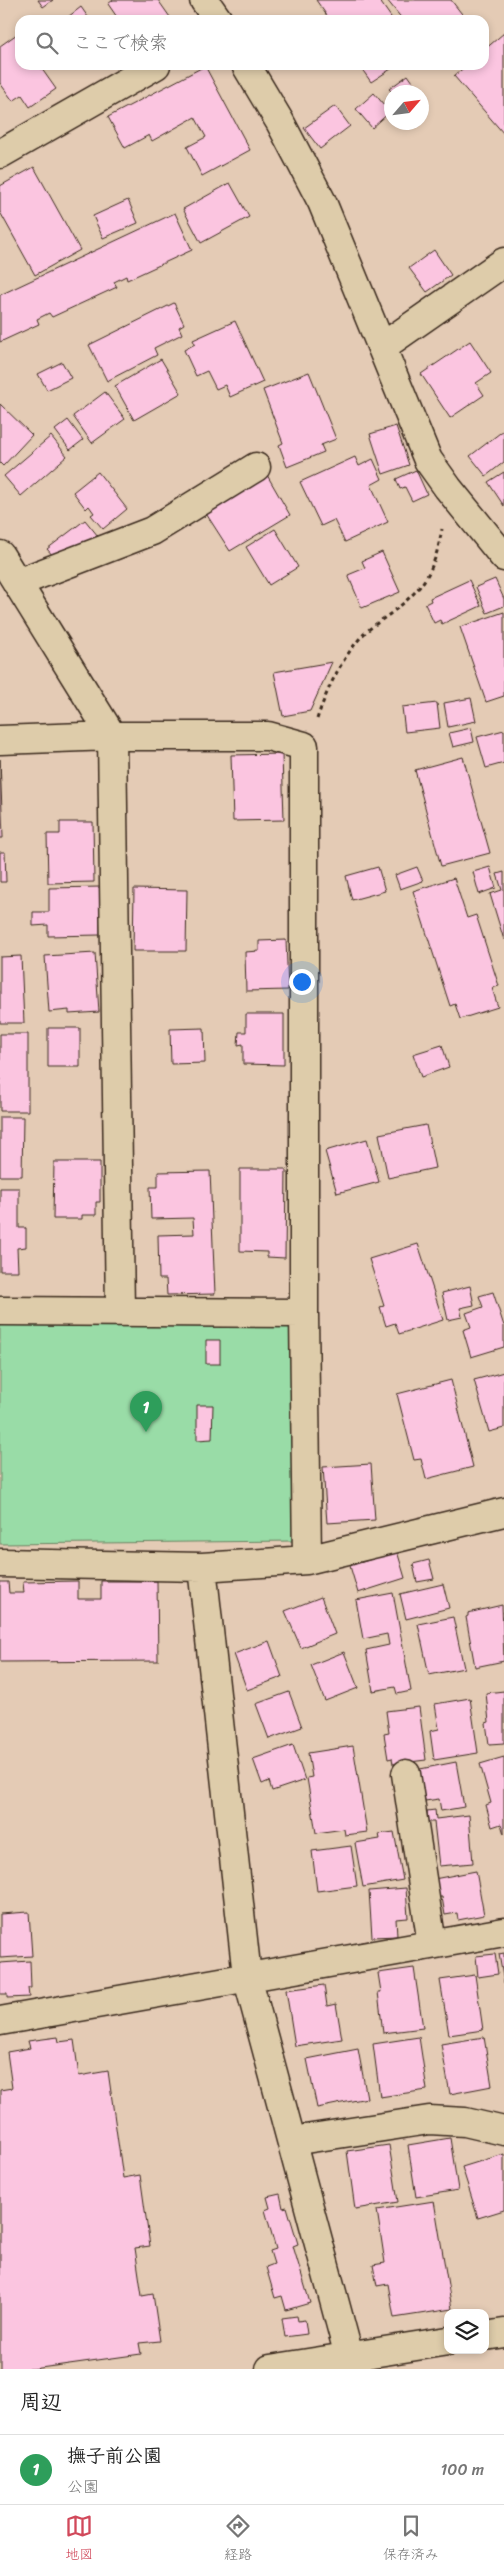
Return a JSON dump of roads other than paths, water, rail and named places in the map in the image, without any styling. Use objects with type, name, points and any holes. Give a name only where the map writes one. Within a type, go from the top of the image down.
[{"type":"street","points":[[204,0],[214,15]]},
{"type":"street","points":[[0,154],[147,70]]},
{"type":"street","points":[[249,70],[280,122],[322,202],[428,460],[448,488],[460,500],[504,557]]},
{"type":"street","points":[[382,347],[504,262]]},
{"type":"street","points":[[18,583],[152,531],[256,467]]},
{"type":"street","points":[[0,555],[112,736],[120,1312]]},
{"type":"street","points":[[0,740],[112,736],[268,736],[304,746],[304,1313],[307,1560]]},
{"type":"street","points":[[0,1311],[304,1313]]},
{"type":"street","points":[[0,1563],[202,1567],[307,1560],[504,1512]]},
{"type":"street","points":[[202,1567],[247,1976],[349,2356]]},
{"type":"street","points":[[406,1774],[432,1944]]},
{"type":"street","points":[[0,2021],[504,1932]]},
{"type":"street","points":[[292,2142],[429,2120],[466,2122],[504,2131]]},
{"type":"street","points":[[489,2335],[504,2333]]},
{"type":"street","points":[[270,2369],[444,2343]]},
{"type":"place","name":"撫子前公園","points":[[146,1432]]}]
